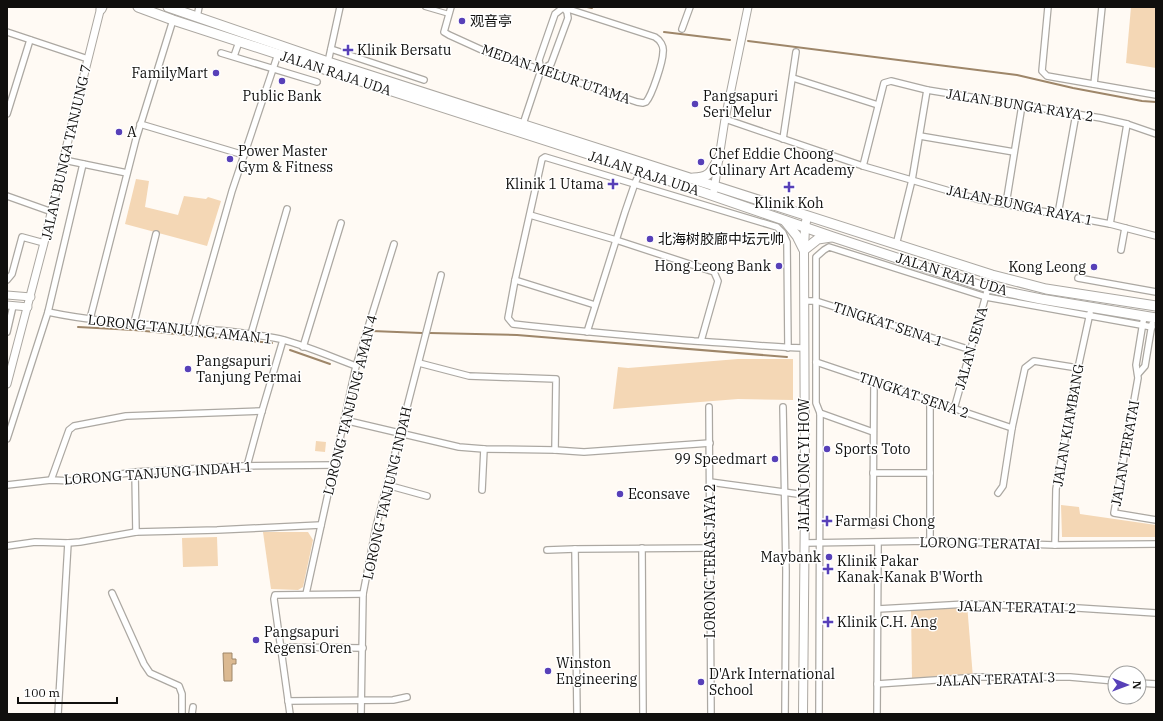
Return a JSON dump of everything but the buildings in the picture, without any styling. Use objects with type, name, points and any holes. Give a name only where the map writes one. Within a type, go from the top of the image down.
[{"type":"main road","name":"JALAN RAJA UDA","points":[[138,7],[239,42],[642,167],[687,178],[714,192],[807,216],[992,275],[1043,288],[1156,306]]},
{"type":"main road","name":"JALAN RAJA UDA","points":[[168,7],[328,62],[523,124],[714,192],[782,219],[833,237],[988,288],[1041,299],[1090,312],[1144,316],[1154,321]]},
{"type":"main road","points":[[687,178],[698,178],[712,172],[720,156]]},
{"type":"main road","name":"JALAN ONG YI HOW","points":[[803,714],[805,543],[804,250],[807,216]]},
{"type":"main road","points":[[782,219],[791,227],[804,250],[818,240],[833,237]]},
{"type":"main road","points":[[1041,299],[1043,288]]},
{"type":"street","points":[[197,17],[199,7]]},
{"type":"street","points":[[328,62],[340,7]]},
{"type":"street","points":[[425,7],[449,14]]},
{"type":"street","name":"MEDAN MELUR UTAMA","points":[[451,7],[444,32],[449,35],[482,50],[643,103],[646,102],[652,94],[663,52],[659,39],[655,36],[563,7]]},
{"type":"street","points":[[523,124],[541,70],[540,60],[555,14],[563,7],[567,12],[568,18],[551,64],[541,70]]},
{"type":"street","points":[[682,29],[690,7]]},
{"type":"street","points":[[714,192],[725,120],[748,7]]},
{"type":"street","points":[[1048,7],[1042,71],[1047,76],[1156,95]]},
{"type":"street","points":[[1094,84],[1102,7]]},
{"type":"street","name":"JALAN BUNGA TANJUNG 7","points":[[8,380],[52,212],[101,8]]},
{"type":"street","points":[[90,319],[140,124],[173,20]]},
{"type":"street","points":[[7,32],[88,59]]},
{"type":"street","points":[[7,114],[30,40]]},
{"type":"street","points":[[234,56],[239,42]]},
{"type":"street","points":[[331,49],[424,80]]},
{"type":"street","points":[[783,139],[796,52]]},
{"type":"street","points":[[222,53],[317,82]]},
{"type":"street","points":[[193,328],[232,191],[278,54]]},
{"type":"street","points":[[793,78],[878,105],[863,166]]},
{"type":"street","name":"JALAN BUNGA RAYA 2","points":[[878,105],[884,83],[891,81],[927,90],[1101,118],[1127,124],[1156,134]]},
{"type":"street","points":[[896,245],[912,180],[927,90]]},
{"type":"street","points":[[1006,204],[1022,105]]},
{"type":"street","points":[[1058,214],[1076,114]]},
{"type":"street","name":"JALAN BUNGA RAYA 1","points":[[725,120],[863,166],[977,199],[1110,224],[1156,236]]},
{"type":"street","points":[[140,124],[244,155]]},
{"type":"street","points":[[1110,224],[1127,124]]},
{"type":"street","points":[[920,136],[1014,152]]},
{"type":"street","points":[[788,348],[787,242],[784,233],[777,227],[635,183],[545,157],[542,159],[508,318],[512,324],[586,332],[788,348],[804,348]]},
{"type":"street","points":[[64,160],[127,173]]},
{"type":"street","points":[[7,439],[48,312],[83,164]]},
{"type":"street","points":[[586,332],[635,183],[642,167]]},
{"type":"street","points":[[7,196],[52,212]]},
{"type":"street","points":[[252,334],[287,209]]},
{"type":"street","points":[[530,215],[616,240],[714,272],[718,281],[701,341]]},
{"type":"street","points":[[303,347],[341,223]]},
{"type":"street","points":[[1121,250],[1125,228]]},
{"type":"street","points":[[134,323],[156,234]]},
{"type":"street","points":[[7,280],[12,274],[22,237],[44,243]]},
{"type":"street","name":"LORONG TANJUNG AMAN 4","points":[[306,594],[356,366],[394,244]]},
{"type":"street","name":"JALAN RAJA UDA","points":[[829,247],[986,297],[1090,312],[1142,325],[1154,321]]},
{"type":"street","name":"JALAN ONG YI HOW","points":[[819,714],[820,414],[816,403],[816,257],[829,247]]},
{"type":"street","name":"LORONG TANJUNG INDAH","points":[[361,714],[363,594],[376,527],[441,275]]},
{"type":"street","points":[[1078,278],[1156,292]]},
{"type":"street","points":[[515,280],[595,305]]},
{"type":"street","name":"JALAN SENA","points":[[954,409],[988,288]]},
{"type":"street","points":[[7,295],[30,296]]},
{"type":"street","name":"TINGKAT SENA 1","points":[[804,301],[816,301],[971,350]]},
{"type":"street","points":[[7,332],[10,306],[28,307]]},
{"type":"street","name":"LORONG TANJUNG AMAN 1","points":[[48,312],[76,318],[252,334],[283,340],[356,366]]},
{"type":"street","name":"JALAN KIAMBANG","points":[[1055,545],[1056,489],[1078,368],[1090,312]]},
{"type":"street","name":"JALAN TERATAI","points":[[1144,316],[1136,365],[1138,374],[1114,513],[1156,520]]},
{"type":"street","name":"JALAN TERATAI","points":[[1138,374],[1145,366],[1154,321]]},
{"type":"street","points":[[247,466],[283,340]]},
{"type":"street","points":[[998,493],[1003,486],[1012,428],[1025,368],[1034,361],[1078,368]]},
{"type":"street","name":"TINGKAT SENA 2","points":[[816,362],[1012,428]]},
{"type":"street","points":[[419,363],[468,376],[556,379],[555,450]]},
{"type":"street","points":[[873,525],[872,473],[874,381]]},
{"type":"street","points":[[930,401],[930,541]]},
{"type":"street","points":[[804,403],[816,403]]},
{"type":"street","name":"LORONG TERAS JAYA 2","points":[[709,407],[712,714]]},
{"type":"street","name":"JALAN ONG YI HOW","points":[[784,407],[786,571],[785,714]]},
{"type":"street","points":[[51,480],[68,430],[74,426],[126,416],[262,411]]},
{"type":"street","points":[[820,414],[873,432]]},
{"type":"street","points":[[344,420],[400,434],[459,446],[484,449],[584,452],[710,442]]},
{"type":"street","points":[[482,490],[484,449]]},
{"type":"street","name":"LORONG TANJUNG INDAH 1","points":[[7,485],[51,480],[72,481],[135,472],[247,466],[334,465]]},
{"type":"street","points":[[135,472],[136,532]]},
{"type":"street","points":[[872,473],[930,473]]},
{"type":"street","points":[[710,482],[805,495]]},
{"type":"street","points":[[387,485],[427,496]]},
{"type":"street","points":[[7,546],[35,542],[80,542],[136,532],[217,530],[321,523]]},
{"type":"street","name":"LORONG TERATAI","points":[[805,543],[930,541],[1055,545],[1156,544]]},
{"type":"street","points":[[58,714],[68,543]]},
{"type":"street","points":[[878,543],[878,714]]},
{"type":"street","points":[[642,548],[643,714]]},
{"type":"street","points":[[546,550],[710,548]]},
{"type":"street","points":[[575,549],[577,714]]},
{"type":"street","points":[[112,593],[147,669],[150,673],[179,686],[182,694],[182,714]]},
{"type":"street","points":[[290,714],[274,598],[275,595],[363,594]]},
{"type":"street","name":"JALAN TERATAI 2","points":[[878,609],[967,604],[1062,607],[1156,613]]},
{"type":"street","points":[[281,647],[363,648]]},
{"type":"street","name":"JALAN TERATAI 3","points":[[877,684],[979,677],[1070,677],[1107,680]]},
{"type":"street","points":[[288,701],[392,700],[407,697]]},
{"type":"street","points":[[192,707],[192,714]]},
{"type":"shaded area","points":[[1131,7],[1156,7],[1156,68],[1126,63]]},
{"type":"shaded area","points":[[136,179],[149,181],[145,207],[178,215],[184,196],[206,199],[208,197],[221,201],[207,246],[125,224]]},
{"type":"shaded area","points":[[738,359],[793,359],[793,400],[738,399],[613,409],[618,367],[628,368]]},
{"type":"shaded area","points":[[316,441],[326,442],[325,452],[315,451]]},
{"type":"shaded area","points":[[1061,505],[1079,507],[1080,514],[1156,525],[1155,537],[1062,537]]},
{"type":"shaded area","points":[[263,532],[308,532],[313,540],[303,587],[298,590],[271,589]]},
{"type":"shaded area","points":[[217,537],[218,566],[183,567],[182,538]]},
{"type":"shaded area","points":[[967,604],[973,678],[912,680],[911,607]]},
{"type":"shaded area","points":[[223,653],[232,653],[232,659],[236,659],[236,664],[232,664],[232,681],[224,681]]},
{"type":"waterway","points":[[587,7],[592,8]]},
{"type":"waterway","points":[[664,32],[730,40]]},
{"type":"waterway","points":[[748,41],[1017,75],[1073,88],[1142,101],[1156,102]]},
{"type":"waterway","points":[[78,327],[134,330],[272,343]]},
{"type":"waterway","points":[[372,331],[422,333]]},
{"type":"waterway","points":[[430,333],[517,335],[787,357]]},
{"type":"waterway","points":[[290,350],[330,364]]},
{"type":"place","name":"观音亭","points":[[462,21]]},
{"type":"place","name":"Klinik Bersatu","points":[[348,50]]},
{"type":"place","name":"FamilyMart","points":[[216,73]]},
{"type":"place","name":"Public Bank","points":[[282,81]]},
{"type":"place","name":"Pangsapuri Seri Melur","points":[[695,104]]},
{"type":"place","name":"A","points":[[119,132]]},
{"type":"place","name":"Power Master Gym & Fitness","points":[[230,159]]},
{"type":"place","name":"Chef Eddie Choong Culinary Art Academy","points":[[701,162]]},
{"type":"place","name":"Klinik 1 Utama","points":[[613,184]]},
{"type":"place","name":"Klinik Koh","points":[[789,187]]},
{"type":"place","name":"北海树胶廊中坛元帅","points":[[650,239]]},
{"type":"place","name":"Hong Leong Bank","points":[[779,266]]},
{"type":"place","name":"Kong Leong","points":[[1094,267]]},
{"type":"place","name":"Pangsapuri Tanjung Permai","points":[[188,369]]},
{"type":"place","name":"Sports Toto","points":[[827,449]]},
{"type":"place","name":"99 Speedmart","points":[[775,459]]},
{"type":"place","name":"Econsave","points":[[620,494]]},
{"type":"place","name":"Farmasi Chong","points":[[827,521]]},
{"type":"place","name":"Maybank","points":[[829,557]]},
{"type":"place","name":"Klinik Pakar Kanak-Kanak B'Worth","points":[[828,569]]},
{"type":"place","name":"Klinik C.H. Ang","points":[[828,622]]},
{"type":"place","name":"Pangsapuri Regensi Oren","points":[[256,640]]},
{"type":"place","name":"Winston Engineering","points":[[548,671]]},
{"type":"place","name":"D'Ark International School","points":[[701,682]]}]
